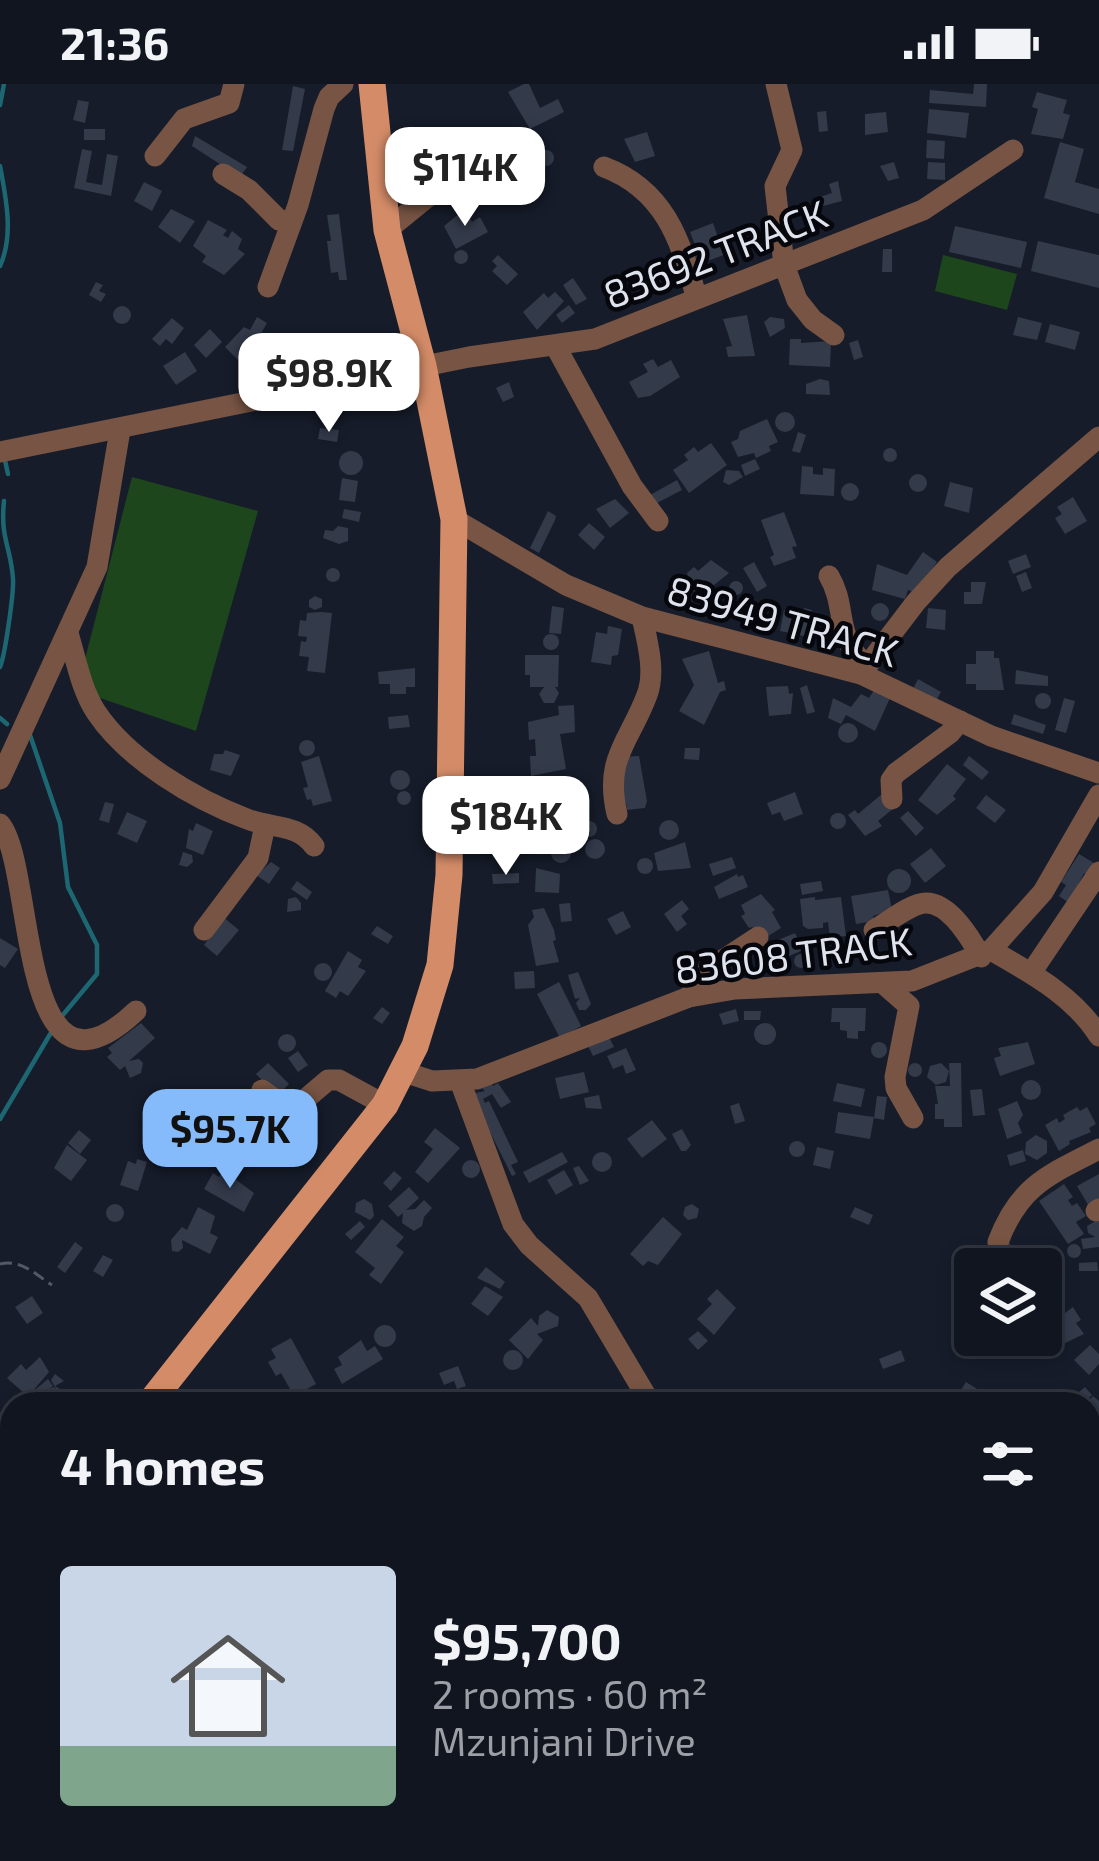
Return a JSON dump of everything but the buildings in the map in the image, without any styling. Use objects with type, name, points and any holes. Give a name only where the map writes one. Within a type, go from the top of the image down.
[{"type":"main road","points":[[158,1392],[385,1105],[404,1072],[440,965],[447,912],[454,519],[423,366],[387,230],[367,85]]},
{"type":"street","points":[[155,156],[184,119],[229,103],[234,84]]},
{"type":"street","points":[[268,287],[324,109],[343,84]]},
{"type":"street","points":[[776,84],[792,150],[775,186],[784,265],[796,300],[834,335]]},
{"type":"street","name":"83692 TRACK","points":[[0,452],[496,352],[595,339],[927,208],[1013,150]]},
{"type":"street","points":[[604,167],[640,184],[659,207],[683,250],[696,296]]},
{"type":"street","points":[[224,174],[249,190],[279,220],[292,221]]},
{"type":"street","points":[[387,230],[447,181],[478,174]]},
{"type":"street","points":[[556,347],[632,486],[658,521]]},
{"type":"street","points":[[0,779],[98,567],[120,430]]},
{"type":"street","points":[[829,576],[843,635],[864,670],[948,567],[1099,437]]},
{"type":"street","name":"83949 TRACK","points":[[454,519],[566,585],[643,617],[864,670],[991,736],[1099,772]]},
{"type":"street","points":[[616,814],[611,777],[623,739],[648,695],[643,617]]},
{"type":"street","points":[[68,633],[88,696],[116,734],[186,789],[265,825],[293,828],[314,846]]},
{"type":"street","points":[[892,799],[891,780],[896,772],[960,721]]},
{"type":"street","points":[[986,954],[1042,892],[1099,795]]},
{"type":"street","points":[[0,824],[12,842],[30,954],[52,1020],[69,1034],[91,1040],[111,1032],[136,1012]]},
{"type":"street","points":[[203,930],[257,858],[265,825]]},
{"type":"street","points":[[1031,974],[1099,872]]},
{"type":"street","points":[[874,930],[927,903],[961,926],[986,954],[1031,974],[1079,1010],[1099,1036]]},
{"type":"street","points":[[689,997],[706,971],[758,937]]},
{"type":"street","name":"83608 TRACK","points":[[404,1072],[432,1081],[477,1078],[689,997],[735,989],[885,985],[912,981],[986,954]]},
{"type":"street","points":[[885,985],[909,1006],[895,1077],[913,1118]]},
{"type":"street","points":[[262,1090],[296,1108],[328,1080],[339,1080],[385,1105]]},
{"type":"street","points":[[460,1081],[514,1224],[529,1245],[588,1298],[645,1392]]},
{"type":"street","points":[[998,1242],[1015,1207],[1035,1182],[1099,1149]]},
{"type":"path","points":[[0,1264],[28,1267],[52,1285]]},
{"type":"green space","points":[[943,255],[1017,274],[1007,310],[935,291]]},
{"type":"green space","points":[[132,477],[258,511],[196,731],[77,690]]},
{"type":"waterway","points":[[0,105],[4,84]]},
{"type":"waterway","points":[[0,166],[8,229],[0,266]]},
{"type":"waterway","points":[[4,456],[8,474]]},
{"type":"waterway","points":[[0,667],[13,586],[4,501]]},
{"type":"waterway","points":[[0,718],[7,724]]},
{"type":"waterway","points":[[30,735],[60,823],[68,887],[97,945],[97,974],[62,1016]]},
{"type":"waterway","points":[[0,1119],[52,1031]]}]
